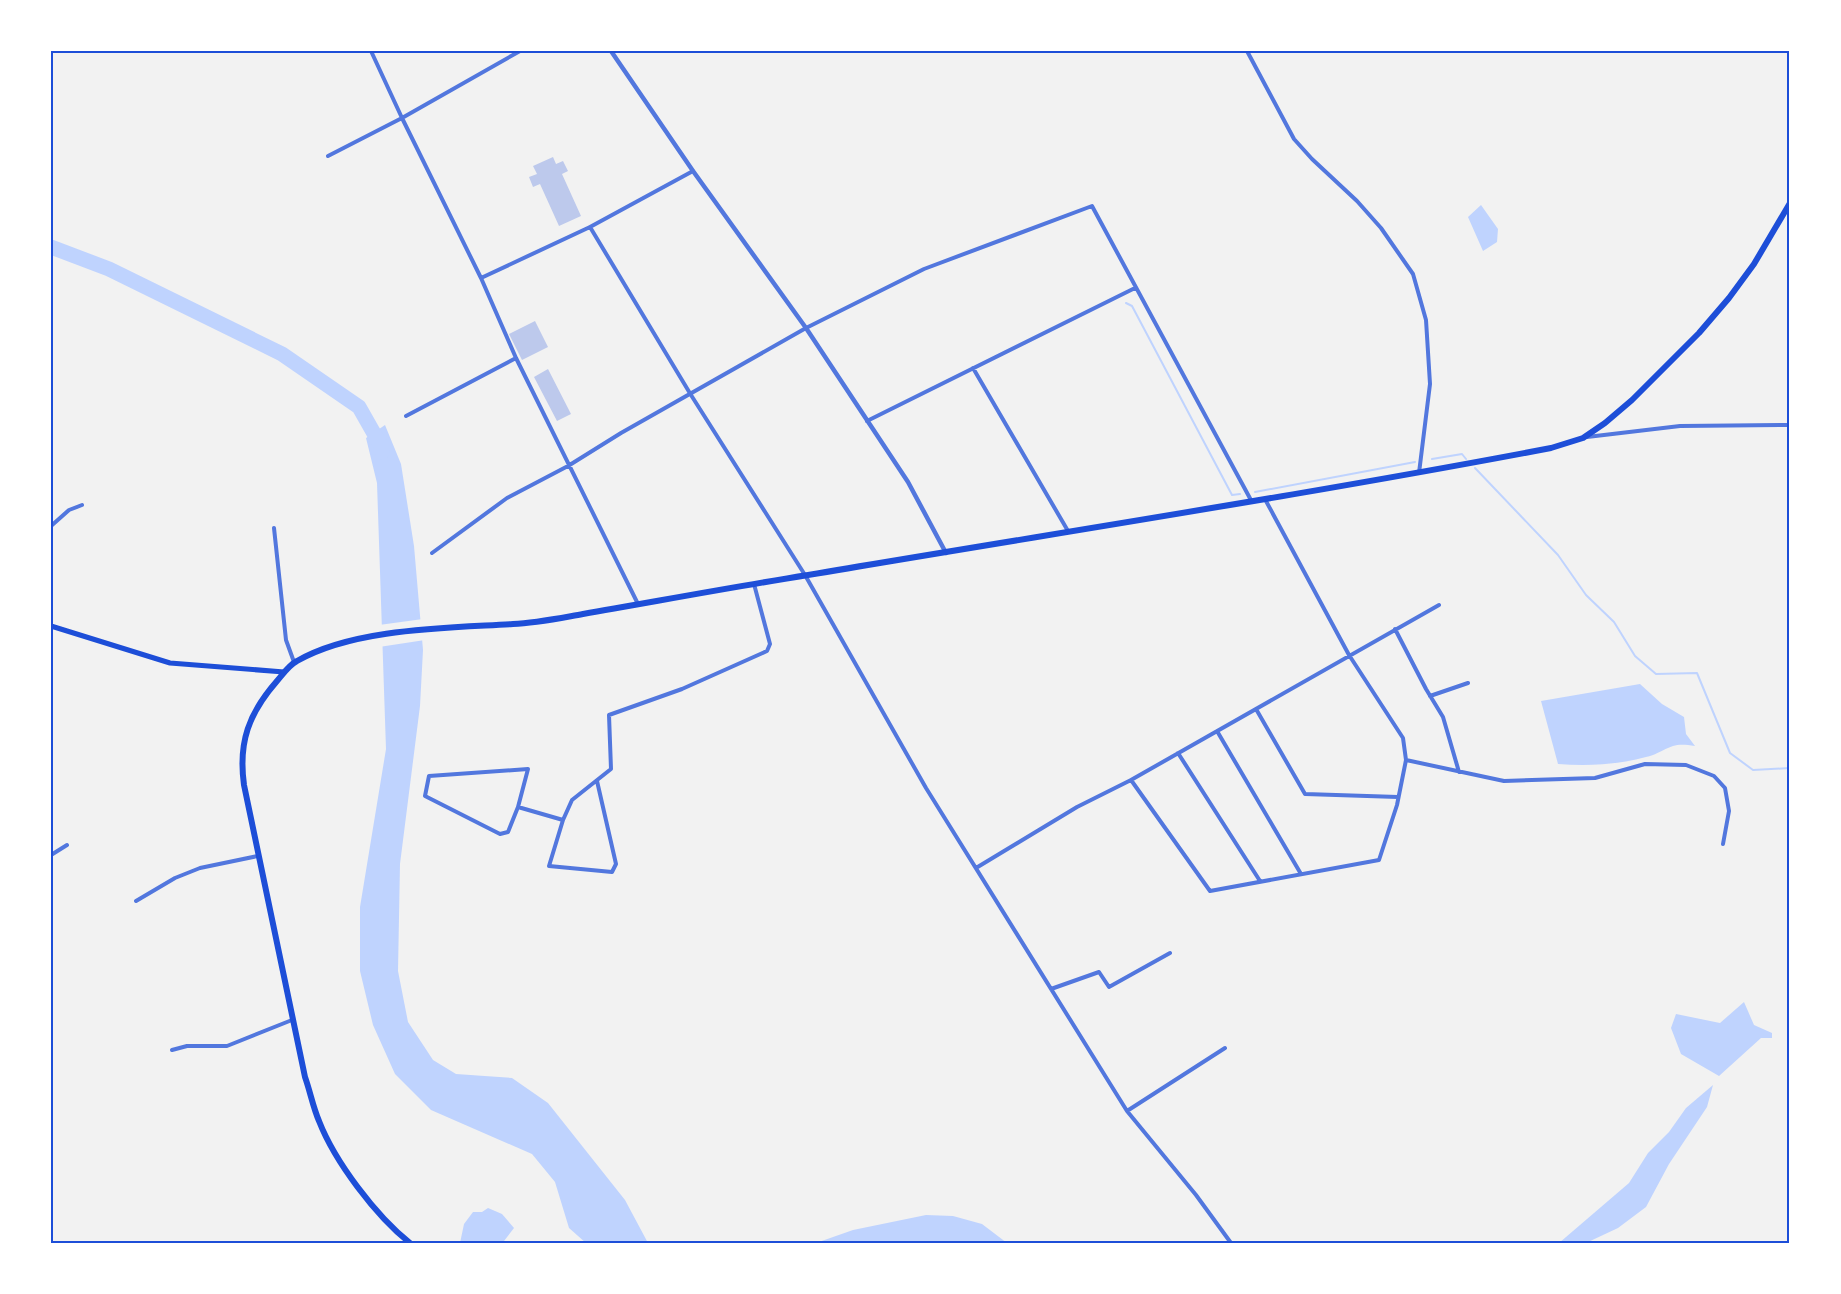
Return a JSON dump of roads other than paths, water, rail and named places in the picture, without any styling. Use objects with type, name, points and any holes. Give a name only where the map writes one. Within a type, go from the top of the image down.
[{"type":"main road","points":[[410,1243],[367,1198],[338,1158],[319,1121],[305,1077],[259,856],[241,762],[245,738],[252,714],[294,662],[331,646],[368,638],[431,628],[518,624],[1266,501],[1551,448],[1583,438],[1605,423],[1632,400],[1699,333],[1754,264],[1790,203]]},
{"type":"main road","points":[[51,626],[170,663],[284,672]]},
{"type":"street","points":[[371,51],[481,278],[516,358],[568,466],[638,604]]},
{"type":"street","points":[[328,156],[402,118],[520,51]]},
{"type":"street","points":[[611,51],[693,171],[806,328],[908,482],[946,552]]},
{"type":"street","points":[[1247,51],[1294,139],[1373,219],[1413,274],[1426,320],[1430,384],[1419,474]]},
{"type":"street","points":[[481,278],[590,227],[693,171]]},
{"type":"street","points":[[432,553],[507,498],[568,466],[621,433],[806,328],[924,269],[1092,206],[1102,220],[1135,288],[1252,502]]},
{"type":"street","points":[[590,227],[691,395],[805,575],[926,788],[1127,1111],[1196,1195],[1231,1243]]},
{"type":"street","points":[[867,421],[1135,288]]},
{"type":"street","points":[[406,416],[516,358]]},
{"type":"street","points":[[973,369],[1069,533]]},
{"type":"street","points":[[1583,438],[1680,426],[1790,425]]},
{"type":"street","points":[[1131,780],[1210,891],[1379,860],[1398,797],[1406,760],[1404,738],[1349,655],[1266,501]]},
{"type":"street","points":[[51,526],[69,510],[82,505]]},
{"type":"street","points":[[274,528],[286,640],[294,662]]},
{"type":"street","points":[[597,781],[616,864],[612,872],[549,866],[563,820],[572,800],[611,769],[609,715],[682,689],[767,651],[770,644],[754,584]]},
{"type":"street","points":[[976,868],[1077,807],[1131,780],[1439,605]]},
{"type":"street","points":[[1395,629],[1443,717],[1459,772]]},
{"type":"street","points":[[1430,696],[1468,683]]},
{"type":"street","points":[[1256,709],[1305,794],[1398,797]]},
{"type":"street","points":[[1217,731],[1301,874]]},
{"type":"street","points":[[1178,753],[1260,881]]},
{"type":"street","points":[[1406,760],[1504,781],[1595,778],[1645,764],[1686,765],[1714,776],[1725,788],[1729,811],[1723,844]]},
{"type":"street","points":[[528,769],[518,807],[508,832],[500,834],[425,796],[429,776],[528,769]]},
{"type":"street","points":[[518,807],[563,820]]},
{"type":"street","points":[[51,855],[67,845]]},
{"type":"street","points":[[136,901],[175,878],[200,868],[259,856]]},
{"type":"street","points":[[1051,989],[1099,972],[1109,987],[1170,953]]},
{"type":"street","points":[[172,1050],[187,1046],[227,1046],[249,1039],[293,1019]]},
{"type":"street","points":[[1127,1111],[1225,1048]]},
{"type":"water","points":[[1481,205],[1498,229],[1497,242],[1483,251],[1468,217]]},
{"type":"water","points":[[385,425],[401,464],[414,546],[423,650],[420,706],[400,864],[398,971],[408,1022],[433,1060],[456,1074],[512,1078],[548,1103],[625,1200],[648,1243],[586,1243],[569,1228],[555,1182],[532,1154],[431,1110],[395,1074],[373,1025],[360,971],[360,907],[386,749],[377,483],[366,438]]},
{"type":"water","points":[[1640,684],[1662,704],[1684,717],[1686,734],[1695,746],[1674,746],[1654,755],[1613,763],[1558,764],[1541,701]]},
{"type":"water","points":[[1744,1002],[1754,1025],[1772,1033],[1772,1038],[1761,1038],[1719,1076],[1681,1054],[1671,1028],[1676,1014],[1720,1023]]},
{"type":"water","points":[[1713,1085],[1707,1107],[1669,1164],[1646,1207],[1618,1228],[1586,1243],[1559,1243],[1629,1183],[1648,1153],[1669,1132],[1686,1108]]},
{"type":"water","points":[[488,1208],[502,1214],[514,1228],[504,1241],[506,1243],[460,1243],[464,1224],[473,1212],[482,1212]]},
{"type":"water","points":[[926,1215],[953,1216],[982,1224],[1007,1243],[816,1243],[853,1230]]},
{"type":"waterway","points":[[51,247],[109,269],[282,354],[359,407],[380,444],[382,452]]},
{"type":"waterway","points":[[1126,303],[1132,306],[1232,495],[1240,494]]},
{"type":"waterway","points":[[1432,459],[1462,454],[1466,459]]},
{"type":"waterway","points":[[1255,492],[1415,462]]},
{"type":"waterway","points":[[1475,468],[1558,555],[1586,595],[1614,622],[1635,656],[1656,674],[1697,673],[1730,753],[1753,770],[1790,768]]}]
